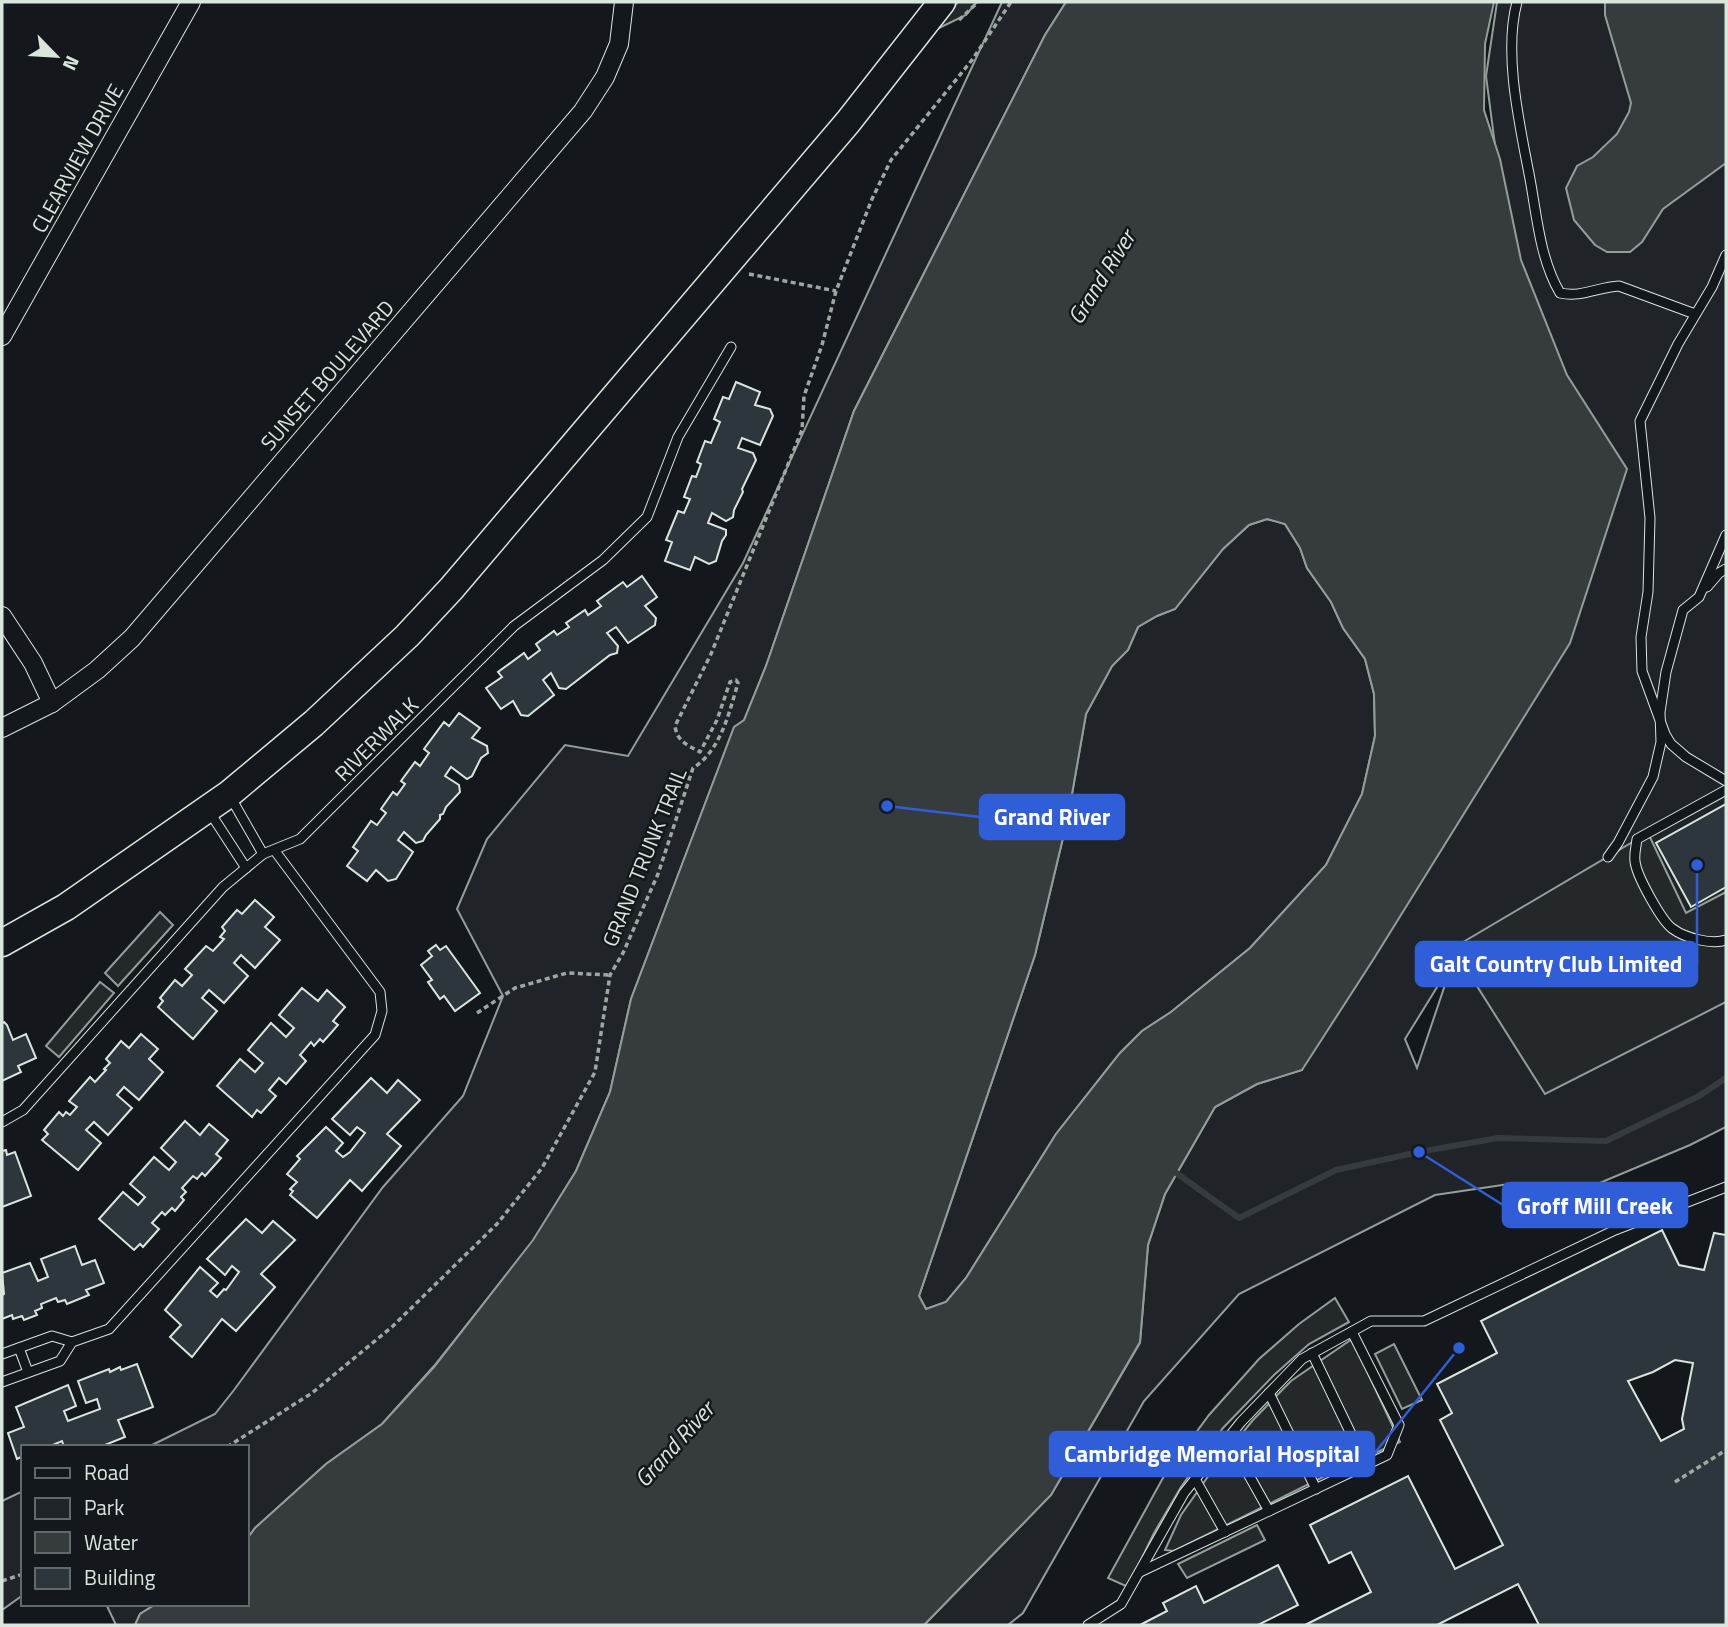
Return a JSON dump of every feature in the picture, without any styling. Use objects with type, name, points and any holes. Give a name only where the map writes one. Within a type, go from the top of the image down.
[{"type":"main road","points":[[2,943],[66,907],[219,802],[314,723],[407,636],[451,589],[848,122],[942,2]]},
{"type":"street","name":"CLEARVIEW DRIVE","points":[[2,336],[191,2]]},
{"type":"street","name":"SUNSET BOULEVARD","points":[[2,728],[51,703],[97,670],[132,638],[583,111],[605,77],[619,44],[624,2]]},
{"type":"street","points":[[2,616],[33,663],[51,703]]},
{"type":"lane","points":[[1517,2],[1511,63],[1541,242],[1551,277],[1560,293],[1574,296],[1605,286],[1619,286],[1695,314]]},
{"type":"lane","points":[[1726,255],[1712,287],[1678,344],[1640,421],[1650,518],[1648,592],[1641,637],[1642,671],[1660,722],[1671,744],[1686,757],[1726,781]]},
{"type":"lane","name":"RIVERWALK","points":[[2,1122],[23,1110],[223,887],[263,854],[300,839],[514,626],[603,560],[647,517],[678,437],[731,347]]},
{"type":"lane","points":[[1699,597],[1726,535]]},
{"type":"lane","points":[[1608,857],[1653,777],[1661,742],[1660,722],[1666,673],[1684,610],[1726,569]]},
{"type":"lane","points":[[1726,790],[1637,839],[1634,859],[1638,877],[1672,929],[1718,943],[1726,940]]},
{"type":"lane","points":[[219,802],[263,854]]},
{"type":"lane","points":[[219,802],[246,868]]},
{"type":"lane","points":[[2,1354],[52,1336],[72,1342],[109,1329],[375,1035],[382,1012],[380,992],[275,851]]},
{"type":"lane","points":[[1088,1625],[1121,1604],[1184,1493],[1228,1438],[1302,1359],[1371,1321],[1424,1321],[1615,1230],[1726,1187]]},
{"type":"lane","points":[[1140,1572],[1387,1455],[1399,1425],[1352,1332]]},
{"type":"lane","points":[[2,1382],[60,1361],[72,1342]]},
{"type":"lane","points":[[19,1348],[28,1372]]},
{"type":"lane","points":[[1312,1353],[1366,1465]]},
{"type":"lane","points":[[1269,1393],[1316,1489]]},
{"type":"lane","points":[[1228,1438],[1269,1511]]},
{"type":"lane","points":[[1195,1479],[1225,1532]]},
{"type":"path","name":"GRAND TRUNK TRAIL","points":[[231,1445],[312,1393],[342,1370],[430,1291],[497,1224],[542,1168],[595,1072],[610,975],[623,953],[658,874],[693,768],[707,760],[726,724],[738,682],[730,682],[717,720],[700,752],[684,744],[676,736],[675,726],[711,654],[802,430],[804,396],[822,345],[836,291],[891,160],[972,60],[1011,2]]},
{"type":"path","points":[[744,273],[836,291]]},
{"type":"path","points":[[477,1013],[515,988],[567,973],[610,975]]},
{"type":"path","points":[[1675,1482],[1726,1450]]},
{"type":"path","points":[[2,1581],[21,1575]]},
{"type":"green space","points":[[1002,2],[1066,2],[1045,35],[854,411],[766,666],[744,721],[734,728],[631,999],[610,1092],[576,1171],[534,1240],[434,1366],[382,1424],[326,1464],[255,1528],[248,1538],[248,1445],[152,1445],[215,1414],[383,1187],[463,1096],[503,996],[457,909],[487,839],[565,745],[628,756],[743,563]]},
{"type":"green space","points":[[1497,2],[1726,2],[1726,1127],[1583,1190],[1516,1183],[1435,1195],[1239,1294],[1144,1401],[1023,1613],[1008,1625],[924,1625],[1051,1495],[1140,1343],[1148,1245],[1165,1194],[1215,1107],[1257,1084],[1302,1070],[1514,291],[1486,76]],"holes":[[[1452,963],[1417,1068],[1405,1039]]]},
{"type":"green space","points":[[1267,519],[1285,524],[1300,548],[1307,568],[1365,659],[1374,694],[1375,736],[1362,794],[1326,865],[1250,948],[1171,1012],[1142,1031],[1120,1053],[1056,1134],[966,1278],[946,1302],[926,1309],[919,1296],[1035,955],[1068,817],[1086,714],[1112,666],[1128,650],[1138,627],[1175,609],[1223,549],[1249,525]]},
{"type":"green space","points":[[21,1492],[21,1596],[2,1610],[2,1501]]},
{"type":"green space","points":[[107,1606],[153,1606],[140,1614],[135,1625],[116,1625]]},
{"type":"shaded area","points":[[958,2],[977,2],[966,15],[937,29]]},
{"type":"shaded area","points":[[1648,833],[1686,913],[1726,892],[1726,1002],[1545,1094],[1453,948]]},
{"type":"shaded area","points":[[160,912],[173,925],[118,986],[105,973]]},
{"type":"shaded area","points":[[100,982],[114,993],[59,1057],[46,1046]]},
{"type":"shaded area","points":[[1335,1298],[1349,1322],[1309,1344],[1274,1375],[1223,1428],[1181,1487],[1154,1533],[1128,1587],[1108,1578],[1164,1476],[1209,1415],[1259,1359],[1299,1324]]},
{"type":"shaded area","points":[[1352,1339],[1400,1442],[1339,1469],[1174,1551],[1165,1550],[1181,1515],[1216,1465],[1253,1420],[1291,1381]]},
{"type":"shaded area","points":[[1394,1344],[1422,1400],[1402,1409],[1375,1354]]},
{"type":"shaded area","points":[[1257,1525],[1265,1540],[1187,1578],[1178,1564]]},
{"type":"water","name":"Grand River","points":[[1066,2],[1494,2],[1485,44],[1484,110],[1500,159],[1521,260],[1567,375],[1627,469],[1570,643],[1302,1070],[1257,1084],[1215,1107],[1165,1194],[1148,1245],[1140,1342],[1051,1495],[924,1625],[135,1625],[140,1614],[153,1606],[248,1606],[248,1538],[255,1528],[326,1464],[382,1424],[434,1367],[533,1240],[576,1171],[610,1092],[631,999],[734,727],[744,720],[766,666],[854,411],[1045,35]],"holes":[[[1267,519],[1285,524],[1300,548],[1307,568],[1365,659],[1374,694],[1375,736],[1362,794],[1326,865],[1250,948],[1171,1012],[1142,1031],[1120,1053],[1056,1134],[966,1278],[946,1302],[926,1309],[919,1296],[1035,955],[1068,817],[1086,714],[1112,666],[1128,650],[1138,627],[1175,609],[1223,549],[1249,525]]]},
{"type":"water","points":[[1605,2],[1726,2],[1726,163],[1663,209],[1642,242],[1630,252],[1607,252],[1595,245],[1574,220],[1566,188],[1577,166],[1593,157],[1617,134],[1631,103],[1605,15]]},
{"type":"building","points":[[736,382],[760,392],[755,405],[770,409],[773,416],[760,445],[742,438],[738,448],[753,453],[756,460],[742,489],[733,517],[726,521],[712,513],[708,523],[726,530],[716,561],[709,564],[695,557],[690,570],[665,561],[672,542],[666,540],[678,511],[684,513],[690,499],[684,497],[692,476],[696,477],[701,464],[697,462],[705,441],[711,443],[720,422],[714,419],[723,397],[729,399]]},
{"type":"building","points":[[642,576],[657,597],[645,606],[656,618],[655,625],[628,643],[616,627],[607,633],[618,646],[617,653],[610,655],[566,689],[559,688],[551,673],[543,680],[554,695],[528,716],[521,715],[513,701],[501,709],[486,688],[502,677],[498,672],[524,653],[528,659],[540,650],[536,644],[554,631],[557,635],[569,627],[566,623],[585,610],[588,615],[601,606],[597,601],[623,582],[627,587]]},
{"type":"building","points":[[459,713],[480,728],[472,738],[487,746],[488,753],[481,758],[472,776],[467,779],[451,767],[445,776],[459,785],[460,792],[446,807],[423,841],[416,843],[404,832],[398,840],[413,852],[396,879],[388,881],[376,870],[367,881],[347,866],[358,851],[353,847],[371,821],[377,825],[386,813],[381,809],[393,792],[397,795],[405,784],[401,781],[415,762],[420,766],[429,753],[424,749],[444,722],[449,726]]},
{"type":"building","points":[[1726,804],[1726,887],[1691,907],[1656,843]]},
{"type":"building","points":[[255,900],[274,917],[265,927],[280,940],[255,968],[241,955],[234,963],[248,976],[224,1003],[209,990],[202,998],[217,1011],[193,1039],[158,1007],[163,1001],[160,998],[175,980],[182,986],[192,975],[185,969],[206,946],[213,951],[224,939],[220,937],[225,931],[222,927],[237,910],[242,914]]},
{"type":"building","points":[[436,945],[440,950],[446,946],[480,993],[455,1011],[444,996],[440,999],[428,982],[432,980],[421,965],[432,956],[428,951]]},
{"type":"building","points":[[302,988],[318,1001],[327,990],[345,1007],[333,1021],[338,1025],[323,1042],[320,1039],[314,1046],[311,1042],[300,1055],[306,1061],[286,1084],[279,1078],[269,1090],[276,1096],[261,1113],[257,1110],[252,1117],[217,1086],[240,1059],[255,1072],[263,1063],[248,1050],[271,1023],[286,1037],[294,1028],[279,1015]]},
{"type":"building","points":[[4,1022],[13,1040],[26,1034],[36,1058],[18,1066],[21,1072],[2,1081],[2,1023]]},
{"type":"building","points":[[141,1034],[158,1049],[149,1059],[163,1072],[139,1100],[124,1087],[117,1095],[132,1108],[108,1135],[94,1122],[86,1130],[101,1143],[78,1170],[42,1140],[48,1134],[44,1130],[59,1112],[63,1116],[66,1112],[70,1115],[77,1107],[69,1101],[90,1077],[95,1082],[106,1070],[104,1069],[110,1063],[106,1059],[121,1041],[129,1048]]},
{"type":"building","points":[[371,1078],[387,1093],[398,1080],[420,1100],[387,1134],[401,1146],[362,1191],[350,1180],[317,1218],[290,1195],[293,1191],[290,1189],[297,1182],[287,1174],[300,1159],[297,1156],[326,1127],[343,1143],[336,1151],[343,1157],[350,1152],[365,1133],[357,1127],[350,1135],[332,1119]]},
{"type":"building","points":[[185,1121],[200,1135],[209,1124],[228,1140],[216,1154],[221,1158],[205,1176],[202,1173],[197,1179],[193,1176],[182,1188],[186,1192],[181,1197],[184,1200],[175,1211],[172,1208],[165,1215],[162,1212],[152,1223],[159,1229],[143,1247],[140,1244],[134,1250],[99,1219],[123,1192],[138,1205],[145,1197],[130,1184],[154,1157],[169,1170],[176,1162],[161,1148]]},
{"type":"building","points":[[6,1150],[7,1155],[15,1152],[31,1196],[2,1207],[2,1151]]},
{"type":"building","points":[[246,1219],[262,1233],[273,1221],[295,1240],[261,1274],[275,1287],[236,1331],[222,1319],[192,1357],[170,1337],[181,1325],[165,1310],[200,1267],[218,1283],[210,1291],[217,1297],[226,1290],[239,1272],[232,1266],[225,1275],[207,1259]]},
{"type":"building","points":[[1662,1230],[1679,1265],[1704,1270],[1714,1233],[1726,1235],[1726,1625],[1539,1625],[1518,1584],[1437,1625],[1305,1625],[1371,1592],[1351,1552],[1329,1563],[1310,1525],[1408,1476],[1455,1569],[1503,1545],[1440,1420],[1452,1413],[1437,1384],[1497,1353],[1481,1321]],"holes":[[[1675,1360],[1693,1363],[1682,1419],[1684,1429],[1661,1441],[1628,1381]]]},
{"type":"building","points":[[75,1246],[82,1265],[95,1260],[104,1283],[86,1290],[89,1295],[67,1304],[65,1300],[58,1302],[56,1298],[41,1304],[42,1308],[35,1311],[37,1315],[24,1320],[22,1316],[13,1319],[12,1315],[2,1319],[2,1273],[30,1263],[38,1281],[48,1277],[41,1259]]},
{"type":"building","points":[[137,1364],[153,1407],[118,1420],[125,1437],[105,1445],[63,1445],[62,1441],[53,1445],[21,1445],[21,1457],[17,1459],[8,1433],[24,1427],[16,1407],[68,1385],[76,1406],[64,1411],[68,1421],[100,1409],[97,1399],[86,1403],[78,1381],[109,1369],[110,1372],[120,1367],[121,1370]]},
{"type":"building","points":[[1278,1565],[1298,1605],[1258,1625],[1140,1625],[1167,1611],[1163,1603],[1196,1586],[1204,1603]]},
{"type":"waterway","points":[[1172,1170],[1239,1218],[1336,1170],[1419,1152],[1498,1138],[1606,1141],[1699,1096],[1726,1078]]},
{"type":"place","name":"Grand River","points":[[887,806]]},
{"type":"place","name":"Galt Country Club Limited","points":[[1697,865]]},
{"type":"place","name":"Groff Mill Creek","points":[[1419,1152]]},
{"type":"place","name":"Cambridge Memorial Hospital","points":[[1459,1348]]}]
